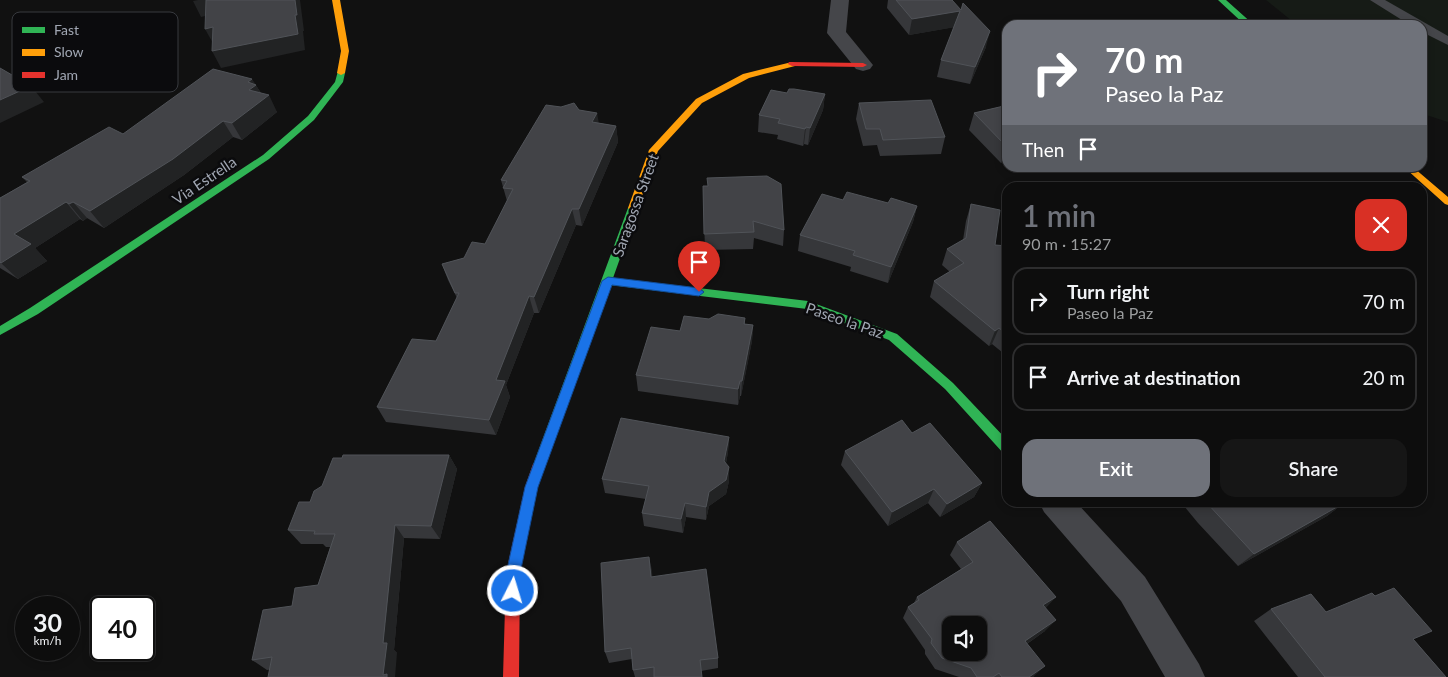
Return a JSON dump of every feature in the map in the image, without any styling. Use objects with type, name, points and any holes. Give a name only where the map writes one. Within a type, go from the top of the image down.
[{"type":"street","name":"Via Estrella","points":[[0,331],[34,311],[266,156],[311,118],[339,82],[345,51],[336,0]]},
{"type":"street","name":"Saragossa Street","points":[[840,0],[836,33],[863,65]]},
{"type":"street","points":[[1222,0],[1244,20]]},
{"type":"street","name":"Saragossa Street","points":[[510,677],[513,574],[532,487],[654,150],[699,101],[746,76],[796,63],[863,65]]},
{"type":"street","points":[[1414,172],[1425,182]]},
{"type":"street","points":[[1427,184],[1448,202]]},
{"type":"street","name":"Paseo la Paz","points":[[608,281],[808,305],[893,337],[949,386],[1002,443]]},
{"type":"street","points":[[1059,507],[1133,589],[1186,677]]},
{"type":"lane","points":[[1376,0],[1410,20]]},
{"type":"lane","points":[[1427,30],[1448,41]]},
{"type":"shaded area","points":[[1266,0],[1448,0],[1448,122],[1427,115],[1427,20],[1291,20]]},
{"type":"building","points":[[206,0],[295,0],[298,34],[212,51],[213,27],[205,29]]},
{"type":"building","points":[[896,0],[952,0],[961,10],[963,3],[990,31],[975,67],[941,60],[960,11],[912,19]]},
{"type":"building","points":[[0,68],[12,75],[12,92],[18,92],[0,100]]},
{"type":"building","points":[[213,69],[252,79],[248,82],[256,85],[249,90],[269,95],[232,123],[223,121],[173,159],[90,211],[73,202],[69,204],[66,202],[14,234],[31,244],[0,262],[0,198],[30,181],[22,177],[109,127],[123,134]]},
{"type":"building","points":[[789,89],[825,94],[810,128],[806,127],[805,129],[778,123],[780,119],[759,115],[771,90],[787,93]]},
{"type":"building","points":[[931,100],[945,137],[883,140],[880,129],[866,129],[859,103]]},
{"type":"building","points":[[574,103],[579,110],[597,113],[592,122],[616,126],[579,209],[572,209],[534,297],[529,296],[496,380],[505,381],[489,420],[377,407],[412,339],[436,341],[459,293],[455,293],[442,264],[464,258],[472,242],[485,244],[513,189],[503,188],[507,181],[501,180],[546,105],[561,107]]},
{"type":"building","points":[[1002,106],[1002,142],[974,113]]},
{"type":"building","points":[[767,176],[781,184],[784,230],[753,221],[754,232],[704,234],[703,186],[708,186],[707,178]]},
{"type":"building","points":[[847,192],[888,203],[891,198],[917,206],[891,267],[853,255],[855,251],[800,235],[822,194],[843,200]]},
{"type":"building","points":[[971,204],[1000,210],[995,245],[1002,246],[1002,330],[999,328],[995,331],[934,281],[964,263],[947,249],[966,238]]},
{"type":"building","points":[[718,314],[745,318],[744,324],[753,325],[742,381],[740,381],[738,389],[636,375],[651,327],[680,331],[684,316],[709,319]]},
{"type":"building","points":[[621,418],[729,437],[724,461],[729,467],[726,480],[709,492],[706,507],[685,503],[681,519],[642,513],[649,486],[602,479]]},
{"type":"building","points":[[902,420],[912,433],[930,423],[982,483],[947,504],[934,489],[892,512],[845,451]]},
{"type":"building","points":[[343,455],[449,455],[431,526],[395,525],[383,643],[387,643],[383,675],[387,674],[387,677],[268,677],[272,657],[252,660],[263,610],[292,606],[295,588],[318,585],[335,534],[314,534],[315,531],[288,530],[299,502],[310,502],[314,491],[322,486],[333,458],[342,458]]},
{"type":"building","points":[[1211,507],[1337,507],[1254,554]]},
{"type":"building","points":[[990,521],[1056,597],[1043,605],[1056,620],[1025,641],[1045,666],[1029,677],[1002,677],[999,673],[993,677],[977,677],[971,668],[951,661],[987,661],[987,616],[942,616],[942,658],[931,643],[932,639],[908,607],[919,600],[917,597],[973,562],[957,542]]},
{"type":"building","points":[[649,557],[651,577],[706,569],[718,658],[700,660],[702,677],[654,677],[654,667],[633,670],[631,648],[605,652],[601,563]]},
{"type":"building","points":[[1394,588],[1432,631],[1413,639],[1446,677],[1325,677],[1271,609],[1311,594],[1326,612],[1372,593],[1375,596]]},
{"type":"traffic: fast","points":[[1222,0],[1244,20]]},
{"type":"traffic: fast","points":[[0,331],[34,311],[266,157],[311,118],[339,82],[341,73]]},
{"type":"traffic: fast","points":[[538,468],[633,208]]},
{"type":"traffic: fast","points":[[608,281],[808,305],[893,337],[949,386],[1002,443]]},
{"type":"traffic: slow","points":[[336,0],[345,51],[341,73]]},
{"type":"traffic: slow","points":[[633,208],[654,150],[699,101],[746,76],[792,64]]},
{"type":"traffic: slow","points":[[1414,172],[1425,182]]},
{"type":"traffic: slow","points":[[1427,184],[1448,202]]},
{"type":"traffic: jam","points":[[792,64],[863,65]]},
{"type":"traffic: jam","points":[[511,677],[513,573],[531,487],[538,468]]},
{"type":"route","points":[[513,591],[513,574],[532,487],[608,281],[699,292]]}]
